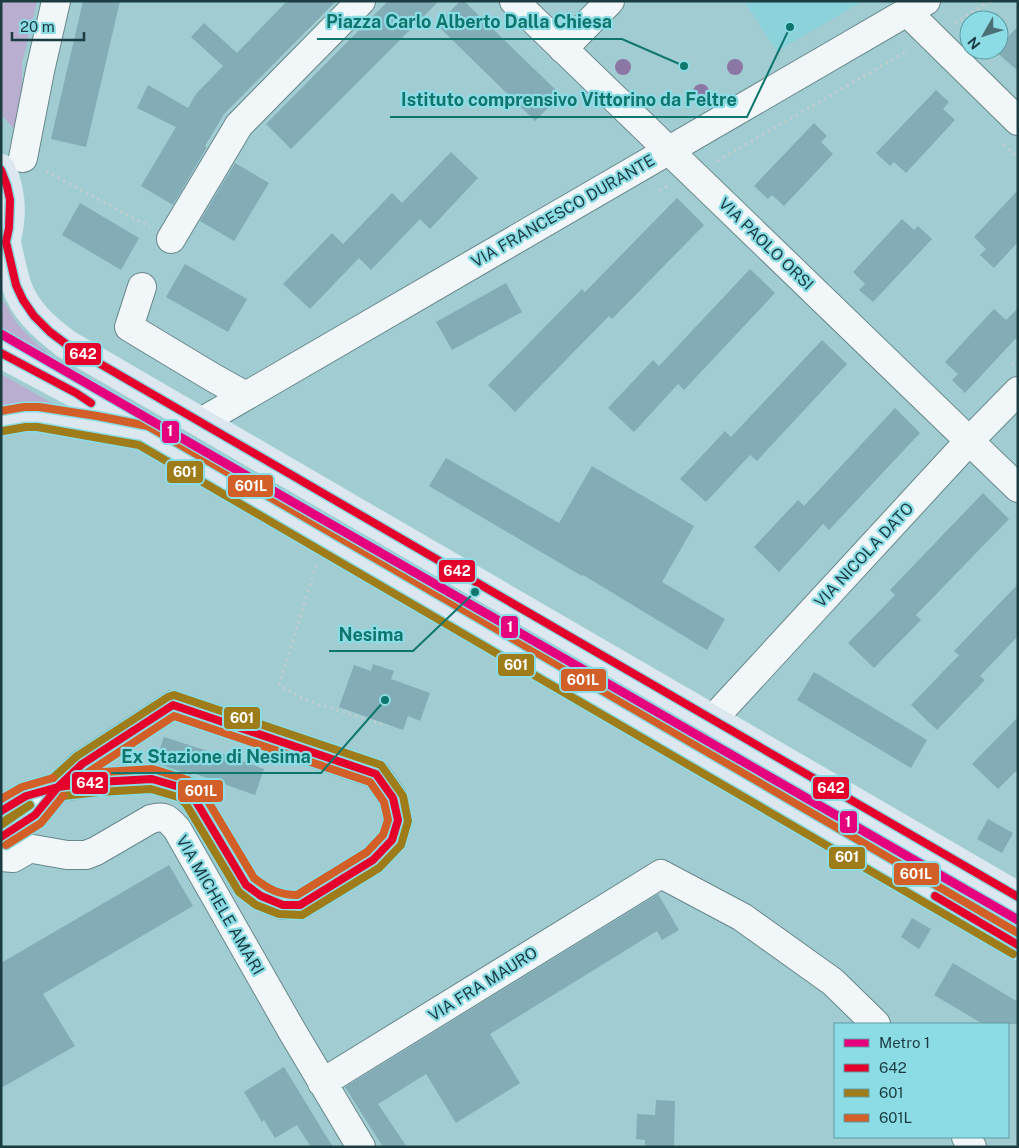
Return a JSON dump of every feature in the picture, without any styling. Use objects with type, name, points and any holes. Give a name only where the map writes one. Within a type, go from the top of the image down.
[{"type":"main road","points":[[12,164],[7,186],[10,200],[9,228],[4,249],[23,300],[34,316],[50,332],[66,344],[1018,897]]},
{"type":"main road","points":[[1,353],[76,393],[143,435],[1018,945]]},
{"type":"main road","points":[[1,421],[38,416],[143,435]]},
{"type":"street","points":[[12,164],[40,71],[56,1]]},
{"type":"street","points":[[171,239],[239,125],[361,1]]},
{"type":"street","name":"VIA PAOLO ORSI","points":[[514,1],[1018,488]]},
{"type":"street","points":[[564,49],[610,1]]},
{"type":"street","points":[[917,7],[1008,130]]},
{"type":"street","name":"VIA FRANCESCO DURANTE","points":[[201,422],[917,7]]},
{"type":"street","points":[[142,287],[130,327],[246,396]]},
{"type":"street","name":"VIA NICOLA DATO","points":[[712,720],[970,440],[1018,391]]},
{"type":"street","points":[[1,811],[26,796],[58,787],[98,782],[152,779],[183,788],[194,798],[246,885],[260,896],[283,904],[300,905],[373,860],[392,840],[398,820],[393,798],[376,774],[173,705],[82,764],[58,787],[35,816],[1,837]]},
{"type":"street","name":"VIA MICHELE AMARI","points":[[1,857],[13,858],[27,850],[33,849],[68,855],[86,855],[151,819],[160,817],[169,821],[176,829],[322,1083],[361,1147]]},
{"type":"street","name":"VIA FRA MAURO","points":[[322,1083],[661,874],[742,917],[833,982],[875,1023]]},
{"type":"path","points":[[952,25],[991,1]]},
{"type":"path","points":[[716,162],[908,50],[915,57]]},
{"type":"path","points":[[1008,130],[1018,158]]},
{"type":"path","points":[[12,164],[171,239]]},
{"type":"path","points":[[324,540],[279,685],[306,700],[384,725]]},
{"type":"shaded area","points":[[1,1],[37,1],[22,63],[22,134],[17,126],[13,128],[1,114]]},
{"type":"shaded area","points":[[744,1],[863,1],[777,51]]},
{"type":"shaded area","points":[[1,299],[20,327],[50,355],[1018,917],[1018,927],[1,336]]},
{"type":"shaded area","points":[[1,374],[55,405],[50,407],[1,409]]},
{"type":"building","points":[[83,1],[120,1],[86,147],[51,139]]},
{"type":"building","points":[[287,1],[336,1],[224,114],[173,205],[141,186],[176,127],[137,108],[148,85],[188,108],[196,94],[223,66],[191,37],[204,23],[237,53]]},
{"type":"building","points":[[388,1],[439,1],[291,149],[266,124]]},
{"type":"building","points":[[460,1],[464,1],[561,95],[535,121],[437,25]]},
{"type":"building","points":[[1018,26],[1018,71],[1005,60],[1009,60],[1009,36]]},
{"type":"building","points":[[936,90],[949,102],[943,109],[955,120],[906,173],[894,162],[890,166],[876,153]]},
{"type":"building","points":[[814,123],[827,136],[821,142],[833,154],[784,206],[772,195],[768,199],[754,186]]},
{"type":"building","points":[[451,152],[478,178],[430,229],[420,219],[371,270],[359,258],[310,309],[283,284],[332,233],[343,244],[392,193],[402,203]]},
{"type":"building","points":[[235,163],[269,183],[234,241],[200,221]]},
{"type":"building","points":[[1018,190],[1018,242],[994,268],[980,255],[986,249],[974,237]]},
{"type":"building","points":[[677,198],[704,225],[612,319],[609,316],[515,412],[488,385],[582,289],[585,292]]},
{"type":"building","points":[[80,203],[139,238],[121,270],[62,235]]},
{"type":"building","points":[[902,219],[914,230],[918,226],[932,239],[873,302],[859,290],[865,284],[853,272]]},
{"type":"building","points":[[185,264],[247,299],[228,332],[166,297]]},
{"type":"building","points":[[750,269],[775,293],[684,390],[678,384],[634,432],[608,408],[653,360],[659,366]]},
{"type":"building","points":[[506,283],[522,312],[452,350],[436,322]]},
{"type":"building","points":[[1018,308],[1018,336],[965,393],[952,380],[958,374],[945,362],[994,309],[1006,320]]},
{"type":"building","points":[[822,340],[847,364],[757,461],[750,455],[706,502],[680,479],[725,431],[731,437]]},
{"type":"building","points":[[895,408],[920,433],[829,530],[823,524],[779,572],[754,547],[798,500],[804,506]]},
{"type":"building","points":[[446,458],[559,523],[592,466],[694,526],[662,582],[725,619],[707,650],[583,575],[429,486]]},
{"type":"building","points":[[983,493],[1009,519],[916,615],[921,620],[874,668],[848,643],[895,595],[890,590]]},
{"type":"building","points":[[1018,584],[1018,636],[980,676],[985,680],[937,730],[911,705],[959,655],[954,651]]},
{"type":"building","points":[[373,664],[394,671],[391,679],[430,693],[420,721],[408,716],[403,730],[339,707],[354,665],[371,671]]},
{"type":"building","points":[[814,672],[927,740],[911,768],[797,700]]},
{"type":"building","points":[[1018,717],[1018,769],[998,789],[972,764]]},
{"type":"building","points":[[164,737],[223,756],[223,754],[264,769],[255,795],[187,771],[187,773],[155,763]]},
{"type":"building","points":[[988,819],[1013,833],[1002,853],[977,839]]},
{"type":"building","points":[[169,865],[193,906],[43,994],[75,1046],[1,1088],[1,963]]},
{"type":"building","points":[[658,894],[679,930],[662,940],[657,931],[490,1034],[520,1083],[456,1123],[426,1074],[378,1104],[407,1147],[383,1147],[345,1087]]},
{"type":"building","points":[[912,918],[931,929],[919,949],[901,937]]},
{"type":"building","points":[[953,963],[1018,1002],[1018,1024],[981,1023],[934,995]]},
{"type":"building","points":[[284,1067],[333,1147],[311,1147],[297,1125],[275,1138],[264,1120],[262,1122],[244,1092]]},
{"type":"building","points":[[656,1100],[675,1101],[674,1147],[645,1147],[645,1140],[636,1139],[637,1114],[655,1115]]},
{"type":"metro line","name":"1","points":[[1,334],[1018,920]]},
{"type":"transit line","name":"642","points":[[1,170],[10,200],[9,228],[6,242],[16,285],[34,316],[50,332],[66,344],[1018,897]]},
{"type":"transit line","name":"642","points":[[1,353],[91,403]]},
{"type":"transit line","name":"601L","points":[[1,411],[24,407],[39,407],[148,426],[1018,933]]},
{"type":"transit line","name":"601","points":[[3,431],[37,427],[139,445],[1013,954]]},
{"type":"transit line","name":"601","points":[[53,778],[77,756],[168,697],[174,695],[381,765],[403,796],[408,821],[401,845],[379,868],[302,915],[279,914],[256,905],[239,892],[186,804],[178,797],[151,789],[63,796]]},
{"type":"transit line","name":"642","points":[[173,705],[376,774],[393,798],[398,820],[392,840],[373,860],[300,905],[283,905],[261,896],[246,885],[194,798],[183,788],[152,779],[98,782],[58,787],[82,764],[173,705]]},
{"type":"transit line","name":"601L","points":[[174,716],[370,782],[384,802],[388,820],[383,835],[367,852],[297,895],[279,893],[254,878],[203,793],[188,780],[153,769],[87,773],[174,716]]},
{"type":"transit line","name":"601L","points":[[1,799],[22,787],[53,778]]},
{"type":"transit line","name":"642","points":[[1,811],[26,796],[58,787]]},
{"type":"transit line","name":"642","points":[[1,837],[35,815],[58,787]]},
{"type":"transit line","name":"601L","points":[[6,845],[41,823],[63,796]]},
{"type":"transit line","name":"601","points":[[1,825],[30,805],[6,820]]},
{"type":"transit line","name":"642","points":[[935,896],[1018,945]]},
{"type":"place","name":"Istituto comprensivo Vittorino da Feltre","points":[[790,27]]},
{"type":"place","name":"Piazza Carlo Alberto Dalla Chiesa","points":[[684,66]]},
{"type":"place","name":"Nesima","points":[[475,592]]},
{"type":"place","name":"Ex Stazione di Nesima","points":[[385,700]]}]
